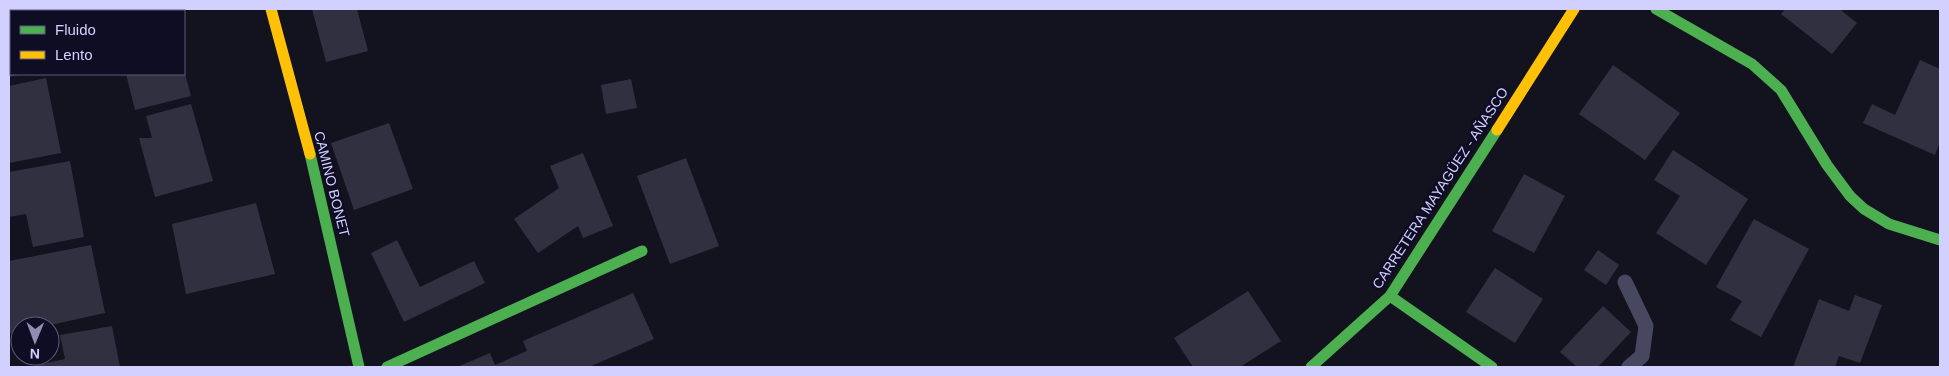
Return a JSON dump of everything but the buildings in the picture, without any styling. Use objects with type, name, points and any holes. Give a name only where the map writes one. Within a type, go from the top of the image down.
[{"type":"street","name":"CAMINO BONET","points":[[271,9],[321,196],[358,367]]},
{"type":"street","name":"CARRETERA MAYAGÜEZ - AÑASCO","points":[[1311,367],[1390,296],[1574,9]]},
{"type":"street","points":[[1656,9],[1752,64],[1781,90],[1827,165],[1850,196],[1864,209],[1889,224],[1940,240]]},
{"type":"street","points":[[387,367],[642,251]]},
{"type":"street","points":[[1390,296],[1492,367]]},
{"type":"lane","points":[[1625,282],[1646,326],[1642,356],[1629,367]]},
{"type":"traffic: fast","points":[[1656,9],[1752,64],[1781,90],[1827,165],[1850,196],[1864,209],[1889,224],[1940,240]]},
{"type":"traffic: fast","points":[[1311,367],[1390,296],[1497,130]]},
{"type":"traffic: fast","points":[[310,154],[359,367]]},
{"type":"traffic: fast","points":[[387,367],[642,251]]},
{"type":"traffic: fast","points":[[1390,296],[1492,367]]},
{"type":"traffic: slow","points":[[271,9],[310,154]]},
{"type":"traffic: slow","points":[[1497,130],[1574,9]]}]
